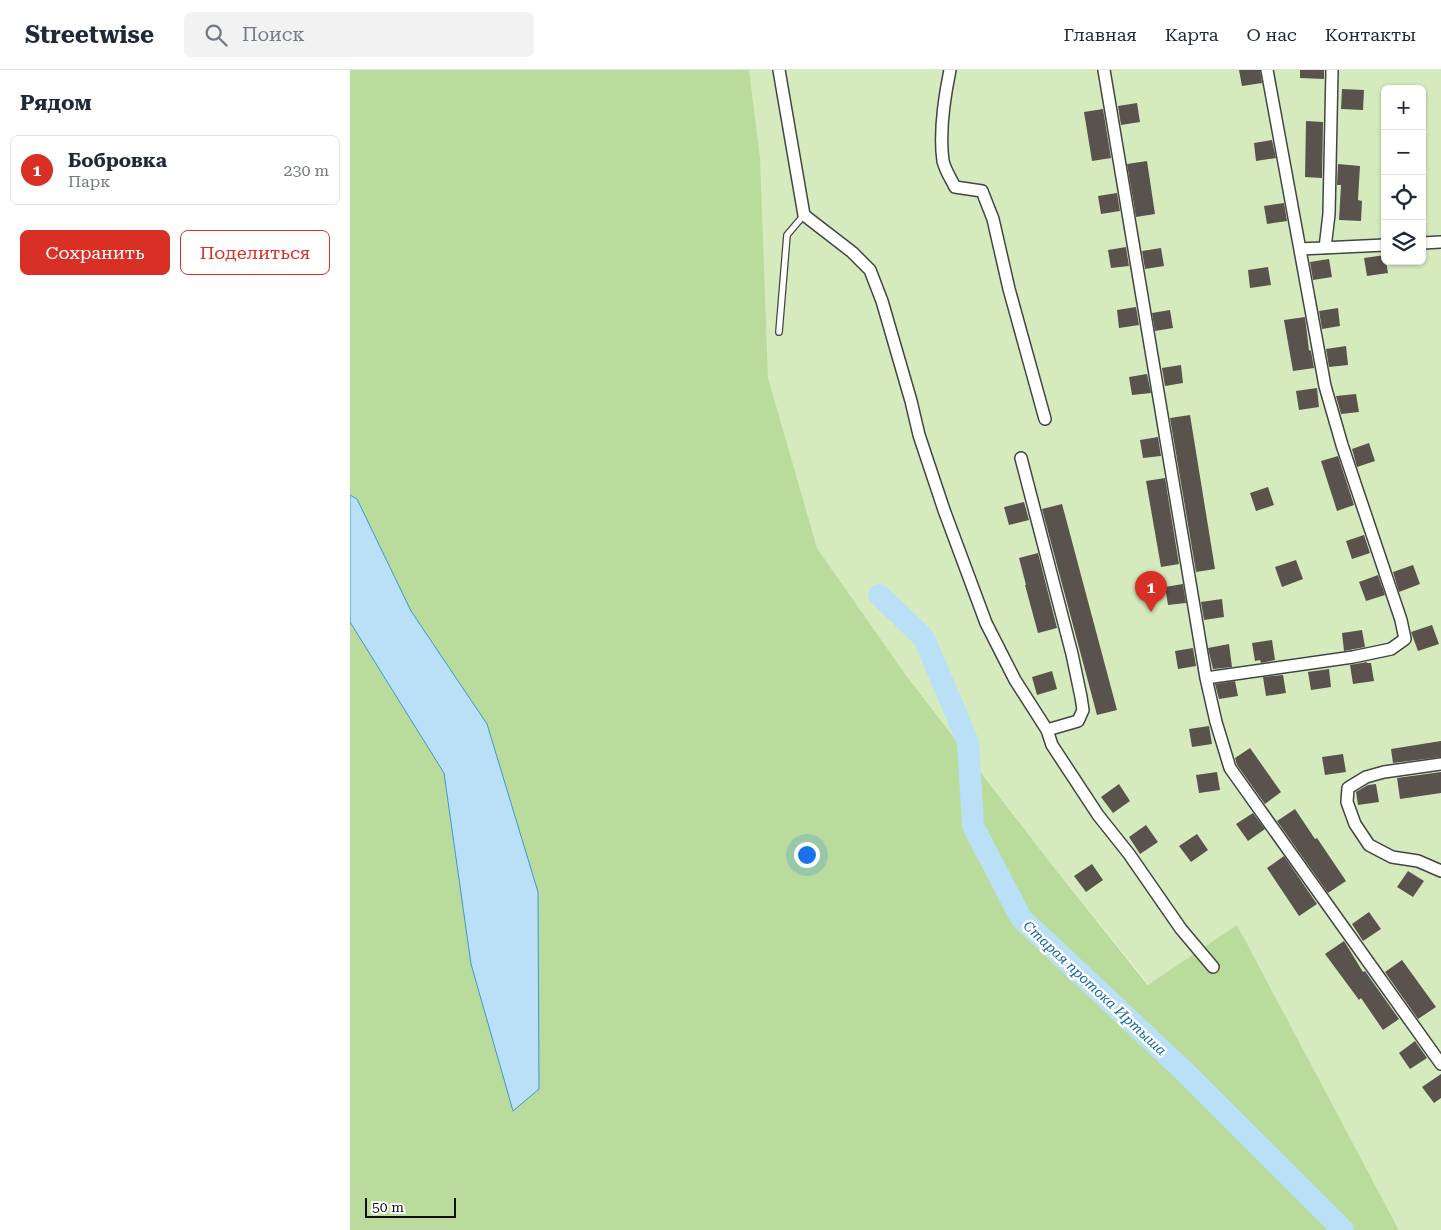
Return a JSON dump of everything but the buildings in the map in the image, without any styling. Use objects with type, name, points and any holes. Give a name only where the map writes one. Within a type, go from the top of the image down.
[{"type":"street","points":[[779,70],[804,215],[852,252],[870,270],[882,301],[919,435],[986,623],[1015,680],[1047,730],[1052,745],[1098,816],[1129,854],[1181,929],[1212,967]]},
{"type":"street","points":[[950,70],[944,96],[943,163],[955,186],[982,191],[993,219],[1009,289],[1046,419]]},
{"type":"street","points":[[1104,70],[1206,678],[1216,722],[1230,768],[1441,1064]]},
{"type":"street","points":[[1206,678],[1362,655],[1392,649],[1405,639],[1401,620],[1324,386],[1267,70]]},
{"type":"street","points":[[1325,248],[1329,214],[1332,70]]},
{"type":"street","points":[[1426,243],[1441,242]]},
{"type":"street","points":[[1300,249],[1381,245]]},
{"type":"street","points":[[1021,458],[1072,654],[1083,710],[1078,721],[1047,730]]},
{"type":"street","points":[[1441,764],[1384,772],[1366,777],[1348,788],[1347,802],[1355,824],[1369,845],[1392,858],[1418,861],[1441,871]]},
{"type":"lane","points":[[779,332],[787,235],[804,215]]},
{"type":"green space","points":[[350,70],[1441,70],[1441,1230],[1399,1230],[1237,926],[1149,985],[1049,861],[906,675],[817,548]]},
{"type":"green space","points":[[350,70],[749,70],[760,158],[768,378],[817,548],[906,675],[1049,861],[1148,985],[1237,925],[1399,1230],[350,1230]]},
{"type":"water","points":[[350,495],[357,499],[411,611],[487,724],[538,892],[539,1089],[513,1111],[471,964],[444,773],[350,622]]},
{"type":"waterway","name":"Старая протока Иртыша","points":[[879,595],[924,638],[968,742],[973,826],[1021,918],[1186,1073],[1343,1230]]},
{"type":"place","name":"Бобровка","points":[[1151,612]]}]
